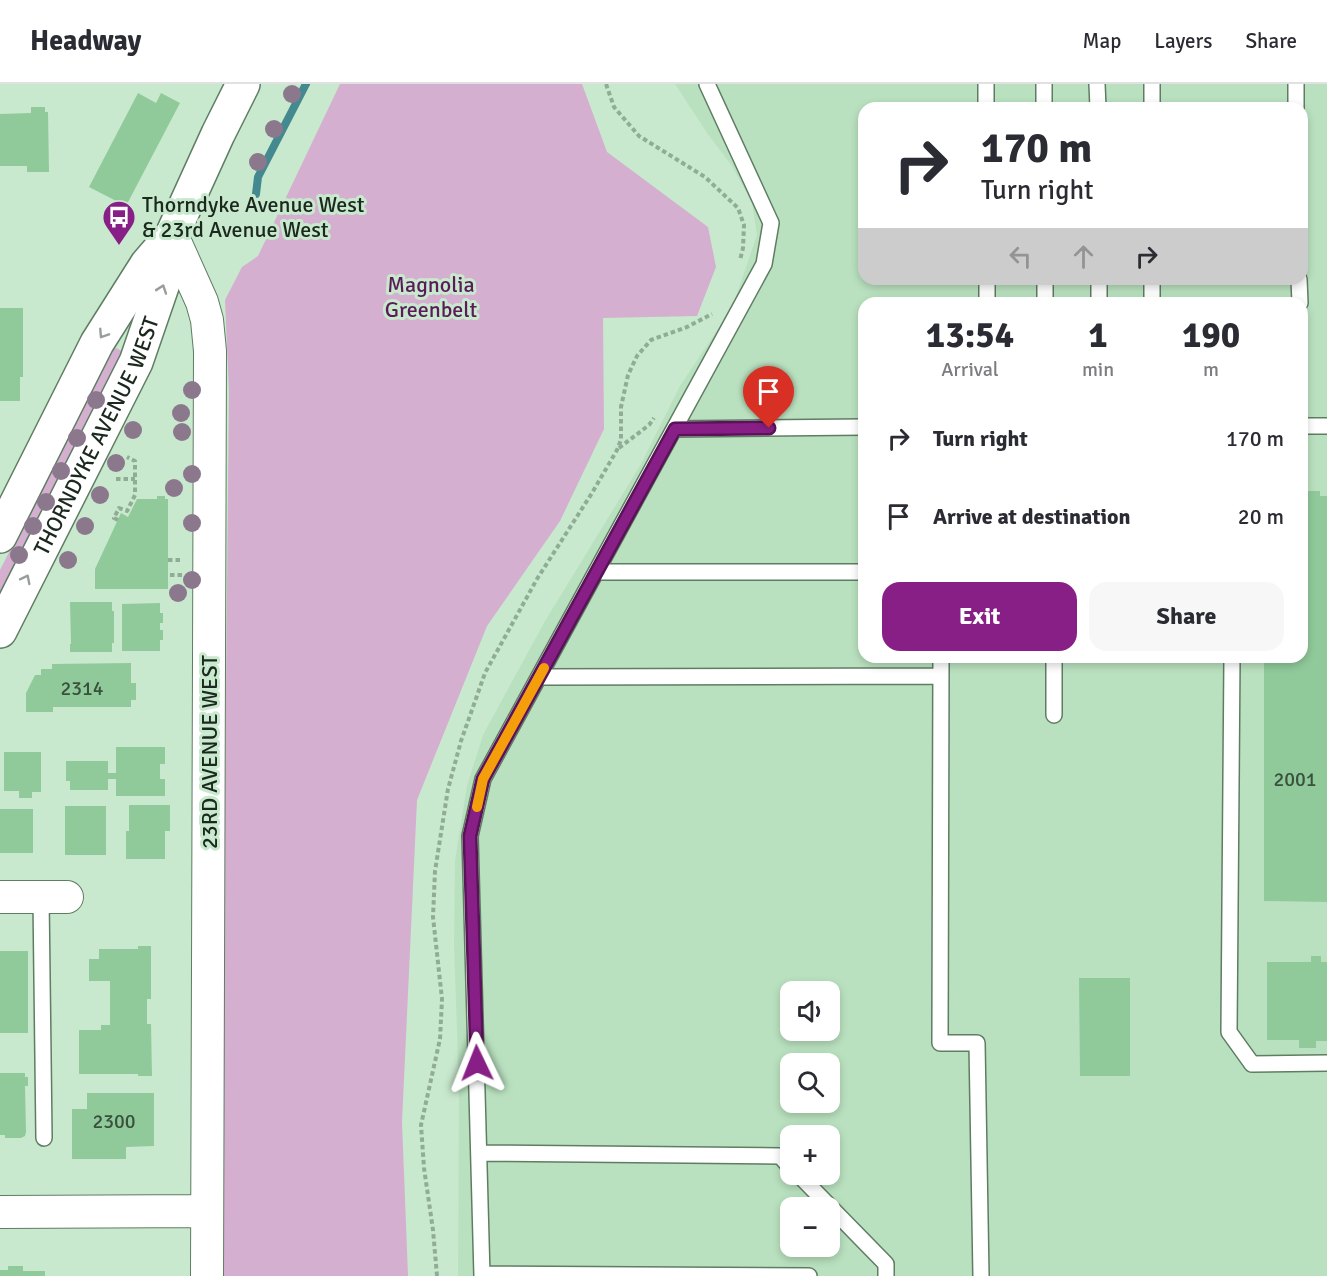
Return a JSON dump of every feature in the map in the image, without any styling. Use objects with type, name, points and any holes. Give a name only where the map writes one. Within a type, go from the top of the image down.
[{"type":"main road","name":"THORNDYKE AVENUE WEST","points":[[0,536],[97,343],[147,264],[172,235],[243,84]]},
{"type":"main road","name":"THORNDYKE AVENUE WEST","points":[[0,631],[136,362],[167,272],[172,235]]},
{"type":"street","name":"23RD AVENUE WEST","points":[[172,235],[202,302],[207,320],[210,351],[207,1276]]},
{"type":"street","points":[[0,897],[54,897]]},
{"type":"street","points":[[0,1212],[207,1211]]},
{"type":"lane","points":[[707,84],[771,223],[764,264],[483,779],[470,836],[482,1275],[809,1276]]},
{"type":"lane","points":[[986,84],[986,102]]},
{"type":"lane","points":[[1044,84],[1044,102]]},
{"type":"lane","points":[[1098,84],[1098,102]]},
{"type":"lane","points":[[1152,84],[1152,102]]},
{"type":"lane","points":[[1296,84],[1296,102]]},
{"type":"lane","points":[[1308,426],[1327,426]]},
{"type":"lane","points":[[675,429],[858,427]]},
{"type":"lane","points":[[597,572],[858,572]]},
{"type":"lane","points":[[941,663],[940,1043],[977,1043],[981,1276]]},
{"type":"lane","points":[[1054,663],[1054,715]]},
{"type":"lane","points":[[1232,663],[1229,1032],[1252,1064],[1327,1063]]},
{"type":"lane","points":[[539,678],[941,676]]},
{"type":"lane","points":[[44,1138],[54,897]]},
{"type":"lane","points":[[479,1153],[780,1156]]},
{"type":"lane","points":[[809,1185],[886,1264],[886,1276]]},
{"type":"path","points":[[118,520],[114,518],[119,508],[127,511],[135,495],[135,461],[127,457]]},
{"type":"path","points":[[116,479],[135,479]]},
{"type":"path","points":[[168,560],[186,560]]},
{"type":"shaded area","points":[[675,84],[1327,84],[1327,1276],[458,1276],[459,1090],[454,945],[455,861],[467,786],[483,735],[545,621],[641,464],[680,386],[732,308],[757,235],[752,203],[732,166]]},
{"type":"green space","name":"Magnolia Greenbelt","points":[[340,84],[582,84],[607,152],[708,227],[716,267],[697,316],[603,318],[604,429],[560,521],[487,626],[417,800],[402,1122],[408,1276],[219,1276],[229,392],[225,300],[242,267],[258,256]]},
{"type":"green space","points":[[116,348],[126,353],[0,612],[0,570],[112,350]]},
{"type":"building","points":[[138,93],[156,103],[161,93],[180,103],[126,206],[89,187]]},
{"type":"building","points":[[31,107],[45,107],[45,112],[48,112],[49,172],[27,172],[27,166],[0,166],[0,114],[31,113]]},
{"type":"building","points":[[0,308],[23,308],[23,377],[20,377],[20,401],[0,401]]},
{"type":"building","points":[[1308,491],[1320,491],[1320,496],[1327,496],[1327,902],[1264,901],[1264,663],[1308,663]]},
{"type":"building","points":[[157,496],[165,496],[165,499],[168,499],[168,589],[95,589],[95,569],[121,513],[128,517],[137,499],[157,499]]},
{"type":"building","points":[[70,602],[112,602],[114,643],[112,643],[112,652],[70,652]]},
{"type":"building","points":[[160,603],[163,623],[160,623],[160,630],[163,630],[163,640],[160,640],[160,651],[122,651],[122,604]]},
{"type":"building","points":[[131,663],[131,683],[136,683],[136,700],[131,700],[131,707],[53,707],[53,712],[26,712],[26,693],[35,675],[41,675],[41,669],[52,669],[52,664]]},
{"type":"building","points":[[116,747],[165,747],[165,764],[160,764],[160,779],[165,779],[165,796],[116,796],[116,779],[108,779],[108,790],[70,790],[70,781],[66,781],[66,761],[108,761],[108,773],[116,773]]},
{"type":"building","points":[[4,752],[41,752],[41,792],[32,792],[32,798],[19,798],[19,791],[4,791]]},
{"type":"building","points":[[129,805],[170,805],[170,831],[165,831],[165,859],[126,859]]},
{"type":"building","points":[[65,806],[106,806],[106,855],[65,855]]},
{"type":"building","points":[[0,809],[33,809],[33,853],[0,853]]},
{"type":"building","points":[[138,946],[151,946],[151,999],[147,999],[147,1024],[151,1024],[152,1076],[79,1074],[79,1030],[101,1030],[101,1025],[110,1025],[110,981],[89,981],[89,959],[99,959],[99,949],[138,949]]},
{"type":"building","points":[[0,951],[28,951],[28,1033],[0,1033]]},
{"type":"building","points":[[1311,956],[1321,956],[1321,962],[1327,962],[1327,1041],[1316,1041],[1316,1048],[1299,1048],[1299,1040],[1267,1040],[1267,962],[1311,962]]},
{"type":"building","points":[[1079,978],[1130,978],[1130,1076],[1080,1076]]},
{"type":"building","points":[[0,1073],[25,1073],[25,1077],[28,1077],[28,1086],[25,1086],[26,1132],[21,1138],[5,1138],[5,1135],[0,1135]]},
{"type":"building","points":[[87,1093],[154,1093],[154,1146],[126,1147],[126,1159],[72,1159],[72,1109],[87,1109]]},
{"type":"building","points":[[8,1266],[23,1266],[23,1271],[45,1271],[45,1276],[0,1276],[0,1270],[8,1270]]},
{"type":"waterway","points":[[256,194],[258,177],[306,84]]},
{"type":"slow traffic","points":[[477,807],[483,779],[544,668]]},
{"type":"place","name":"Thorndyke Avenue West & 23rd Avenue West","points":[[119,246]]},
{"type":"route","points":[[477,1063],[470,836],[483,779],[675,429],[769,428]]}]
